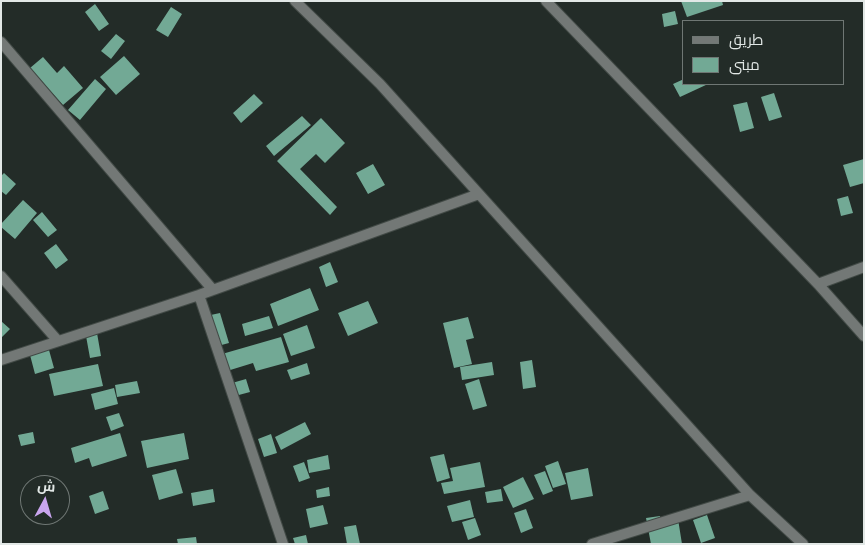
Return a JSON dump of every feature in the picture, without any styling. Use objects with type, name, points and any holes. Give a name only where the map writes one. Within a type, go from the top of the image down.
[{"type":"street","points":[[296,1],[380,84],[750,495],[803,544]]},
{"type":"street","points":[[546,1],[818,284],[864,336]]},
{"type":"street","points":[[1,42],[213,290]]},
{"type":"street","points":[[1,360],[199,295],[479,194]]},
{"type":"street","points":[[818,284],[864,267]]},
{"type":"street","points":[[1,276],[58,342]]},
{"type":"street","points":[[199,295],[283,544]]},
{"type":"street","points":[[592,544],[750,495]]},
{"type":"building","points":[[681,1],[722,1],[723,5],[687,17]]},
{"type":"building","points":[[95,4],[109,24],[99,31],[85,12]]},
{"type":"building","points":[[171,7],[182,14],[168,37],[156,30]]},
{"type":"building","points":[[675,11],[678,24],[664,27],[662,14]]},
{"type":"building","points":[[116,34],[125,41],[111,59],[101,51]]},
{"type":"building","points":[[124,56],[140,74],[116,95],[100,77]]},
{"type":"building","points":[[43,57],[57,73],[64,66],[83,88],[63,105],[30,68]]},
{"type":"building","points":[[95,79],[106,89],[80,120],[68,110]]},
{"type":"building","points":[[682,80],[682,85],[706,85],[680,97],[673,84]]},
{"type":"building","points":[[774,93],[782,117],[769,121],[761,97]]},
{"type":"building","points":[[254,94],[263,103],[241,123],[233,113]]},
{"type":"building","points":[[747,102],[754,128],[740,132],[733,105]]},
{"type":"building","points":[[302,116],[311,125],[274,156],[266,146]]},
{"type":"building","points":[[321,118],[345,143],[325,163],[316,154],[300,169],[337,207],[330,215],[277,161]]},
{"type":"building","points":[[864,159],[864,183],[850,187],[843,165]]},
{"type":"building","points":[[373,164],[385,185],[368,194],[356,173]]},
{"type":"building","points":[[4,173],[16,184],[6,195],[1,191],[1,176]]},
{"type":"building","points":[[848,196],[853,213],[841,216],[837,199]]},
{"type":"building","points":[[23,200],[37,213],[15,239],[1,227],[1,224]]},
{"type":"building","points":[[42,212],[57,230],[48,237],[33,220]]},
{"type":"building","points":[[56,244],[68,260],[56,269],[44,253]]},
{"type":"building","points":[[330,262],[338,282],[326,287],[319,267]]},
{"type":"building","points":[[310,288],[319,310],[278,326],[270,304]]},
{"type":"building","points":[[368,301],[378,323],[348,336],[338,313]]},
{"type":"building","points":[[220,313],[229,343],[214,347],[206,316]]},
{"type":"building","points":[[269,316],[273,328],[245,336],[242,324]]},
{"type":"building","points":[[468,317],[474,338],[466,340],[472,364],[454,368],[443,323]]},
{"type":"building","points":[[1,321],[10,329],[1,338]]},
{"type":"building","points":[[307,325],[315,348],[291,356],[283,334]]},
{"type":"building","points":[[97,333],[101,356],[90,358],[86,336]]},
{"type":"building","points":[[281,337],[289,362],[256,371],[253,363],[227,371],[222,354]]},
{"type":"building","points":[[49,350],[54,368],[35,374],[30,355]]},
{"type":"building","points":[[532,360],[536,387],[523,389],[520,362]]},
{"type":"building","points":[[492,362],[494,375],[462,380],[460,367]]},
{"type":"building","points":[[307,363],[310,374],[291,380],[287,370]]},
{"type":"building","points":[[98,364],[103,386],[54,396],[49,374]]},
{"type":"building","points":[[246,379],[250,392],[235,396],[232,383]]},
{"type":"building","points":[[479,379],[487,406],[473,410],[465,384]]},
{"type":"building","points":[[137,381],[140,393],[117,397],[115,385]]},
{"type":"building","points":[[114,388],[118,404],[95,410],[91,394]]},
{"type":"building","points":[[119,413],[124,426],[111,431],[106,417]]},
{"type":"building","points":[[305,422],[311,434],[281,450],[275,437]]},
{"type":"building","points":[[33,432],[35,443],[21,446],[18,435]]},
{"type":"building","points":[[120,433],[127,456],[92,467],[89,458],[75,463],[71,448]]},
{"type":"building","points":[[184,433],[189,459],[147,468],[141,441]]},
{"type":"building","points":[[271,434],[277,453],[264,457],[258,439]]},
{"type":"building","points":[[444,454],[450,478],[437,482],[430,457]]},
{"type":"building","points":[[328,455],[330,469],[309,473],[307,460]]},
{"type":"building","points":[[558,461],[566,484],[553,488],[545,466]]},
{"type":"building","points":[[304,462],[310,478],[299,482],[293,466]]},
{"type":"building","points":[[480,462],[485,487],[444,494],[441,483],[453,481],[450,468]]},
{"type":"building","points":[[588,468],[593,496],[571,500],[565,473]]},
{"type":"building","points":[[176,469],[183,493],[159,500],[152,475]]},
{"type":"building","points":[[545,471],[553,491],[543,495],[534,475]]},
{"type":"building","points":[[523,477],[534,499],[513,508],[503,487]]},
{"type":"building","points":[[329,487],[330,496],[317,498],[316,490]]},
{"type":"building","points":[[213,489],[215,502],[193,506],[191,493]]},
{"type":"building","points":[[501,489],[503,501],[487,503],[485,492]]},
{"type":"building","points":[[103,491],[109,509],[95,514],[89,496]]},
{"type":"building","points":[[470,500],[474,517],[452,522],[447,506]]},
{"type":"building","points":[[323,505],[328,524],[310,528],[306,509]]},
{"type":"building","points":[[526,509],[533,528],[521,533],[514,513]]},
{"type":"building","points":[[707,515],[715,538],[701,543],[693,520]]},
{"type":"building","points":[[660,516],[661,522],[678,519],[682,544],[651,544],[646,518]]},
{"type":"building","points":[[475,518],[481,535],[468,540],[462,522]]},
{"type":"building","points":[[356,525],[360,544],[347,544],[344,527]]},
{"type":"building","points":[[306,535],[308,544],[295,544],[293,538]]},
{"type":"building","points":[[196,537],[197,544],[178,544],[177,539]]}]
